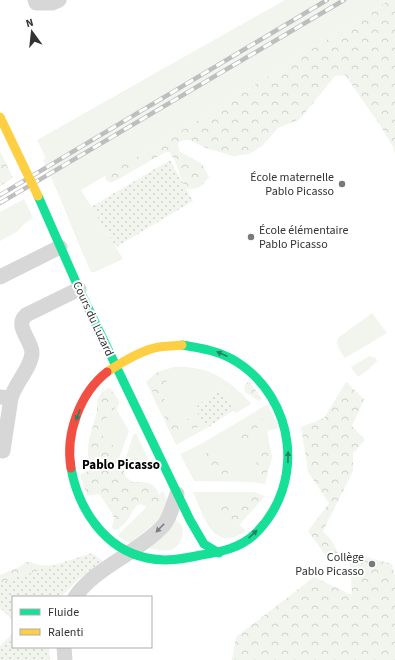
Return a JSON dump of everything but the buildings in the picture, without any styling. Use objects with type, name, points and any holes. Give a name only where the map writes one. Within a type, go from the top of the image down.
[{"type":"street","points":[[35,0],[36,2],[52,3],[59,0]]},
{"type":"street","name":"Cours du Luzard","points":[[0,117],[38,196],[79,289],[190,520],[201,541],[208,549],[219,553]]},
{"type":"street","points":[[0,277],[60,247]]},
{"type":"street","points":[[3,451],[5,397],[13,391],[30,361],[32,351],[21,322],[26,315],[79,289]]},
{"type":"street","points":[[182,345],[200,347],[215,351],[243,366],[261,382],[272,396],[283,421],[288,439],[286,476],[281,495],[268,519],[244,542],[219,553],[169,560],[152,559],[131,553],[110,539],[95,525],[83,507],[75,488],[70,470],[69,451],[77,414],[86,397],[106,373],[116,367],[130,359],[156,348],[182,345]]},
{"type":"street","points":[[76,596],[95,576],[131,553],[163,526],[171,512],[177,494]]},
{"type":"street","name":"Cours du Luzard","points":[[169,560],[190,547],[193,540],[190,520]]},
{"type":"street","points":[[64,648],[65,660]]},
{"type":"green space","points":[[285,0],[390,0],[168,139],[81,190],[123,259],[95,272],[91,272],[43,160],[46,158],[37,140]]},
{"type":"green space","points":[[390,0],[395,0],[395,154],[393,147],[380,125],[345,75],[335,76],[300,119],[278,128],[262,146],[249,154],[233,156],[206,148],[190,140],[183,140],[178,143],[179,151],[202,164],[209,177],[197,188],[186,189],[174,160],[169,152],[164,153],[117,180],[110,183],[106,180],[105,175],[168,139]]},
{"type":"green space","points":[[0,151],[13,178],[0,186]]},
{"type":"green space","points":[[170,160],[193,201],[116,247],[91,207]]},
{"type":"green space","points":[[24,199],[33,218],[24,224],[18,231],[0,241],[0,212]]},
{"type":"green space","points":[[372,313],[387,333],[345,358],[338,346],[338,338]]},
{"type":"green space","points":[[369,356],[376,358],[377,361],[358,377],[351,367]]},
{"type":"green space","points":[[174,367],[197,369],[217,376],[235,388],[251,404],[236,413],[219,390],[194,408],[207,428],[176,445],[146,382],[157,372]]},
{"type":"green space","points":[[160,371],[165,374],[166,378],[164,399],[169,414],[176,421],[181,423],[192,416],[196,417],[200,424],[198,427],[174,433],[171,430],[150,386],[152,377],[155,373]]},
{"type":"green space","points":[[249,381],[262,399],[259,401],[245,392],[244,386]]},
{"type":"green space","points":[[346,382],[364,399],[352,426],[365,440],[353,453],[353,471],[323,531],[332,541],[338,553],[331,563],[308,531],[329,503],[308,472],[301,427],[324,418]]},
{"type":"green space","points":[[110,388],[119,401],[117,410],[129,431],[114,472],[80,475],[90,470],[88,450],[89,440],[97,412],[97,403],[106,389]]},
{"type":"green space","points":[[110,388],[119,401],[119,404],[104,422],[103,437],[116,448],[126,477],[132,482],[142,482],[154,486],[159,494],[160,500],[157,504],[149,508],[141,504],[136,506],[124,524],[118,529],[114,530],[112,527],[114,519],[113,515],[100,495],[96,494],[87,496],[80,475],[90,470],[88,450],[89,440],[97,412],[97,400],[102,392]]},
{"type":"green space","points":[[219,390],[234,410],[207,428],[194,408]]},
{"type":"green space","points":[[268,404],[279,428],[267,431],[272,457],[265,484],[253,482],[194,481],[180,454],[201,444]]},
{"type":"green space","points":[[260,417],[262,418],[262,422],[255,431],[255,437],[243,442],[230,439],[229,431],[232,430],[239,435],[245,434],[250,431],[253,420]]},
{"type":"green space","points":[[136,433],[149,461],[122,470],[133,435]]},
{"type":"green space","points":[[263,445],[270,448],[272,457],[266,476],[261,479],[255,478],[253,475],[260,449]]},
{"type":"green space","points":[[213,449],[216,451],[220,460],[229,466],[229,471],[224,476],[221,476],[215,471],[208,459],[206,453]]},
{"type":"green space","points":[[163,491],[168,502],[161,518],[130,543],[117,536]]},
{"type":"green space","points":[[193,492],[254,492],[264,496],[239,525],[246,531],[234,537],[225,538],[217,535],[211,529]]},
{"type":"green space","points":[[252,492],[264,496],[239,525],[235,526],[227,524],[217,515],[214,507],[217,503],[222,502],[237,509],[243,507]]},
{"type":"green space","points":[[174,518],[181,525],[183,533],[181,541],[176,547],[163,551],[143,547]]},
{"type":"green space","points":[[92,553],[103,561],[79,579],[62,596],[12,596],[12,619],[0,608],[0,583]]},
{"type":"green space","points":[[360,555],[392,564],[395,577],[395,660],[232,660],[236,637],[314,577],[352,595],[350,562]]},
{"type":"green space","points":[[25,562],[30,562],[39,565],[64,566],[15,596],[12,596],[11,618],[0,608],[0,575],[21,566]]},
{"type":"green space","points":[[12,634],[12,648],[49,648],[50,660],[0,660],[0,646]]},
{"type":"railway","points":[[0,195],[327,0]]},
{"type":"railway","points":[[0,203],[344,0]]},
{"type":"traffic: fast","points":[[38,196],[79,289],[190,520],[204,544],[219,553]]},
{"type":"traffic: fast","points":[[71,468],[80,498],[96,525],[118,546],[132,553],[147,558],[160,560],[188,558],[237,546],[256,533],[272,513],[282,490],[287,467],[287,443],[282,419],[271,397],[257,378],[237,362],[217,353],[182,345]]},
{"type":"traffic: slow","points":[[0,117],[24,167]]},
{"type":"traffic: slow","points":[[24,167],[38,196]]},
{"type":"traffic: slow","points":[[107,372],[125,360],[145,351],[159,347],[182,345]]},
{"type":"traffic: jam","points":[[71,468],[70,442],[77,415],[89,391],[107,372]]},
{"type":"place","name":"École maternelle Pablo Picasso","points":[[342,184]]},
{"type":"place","name":"École élémentaire Pablo Picasso","points":[[251,237]]},
{"type":"place","name":"Collège Pablo Picasso","points":[[372,564]]},
{"type":"district","name":"Pablo Picasso","points":[[121,465]]}]
